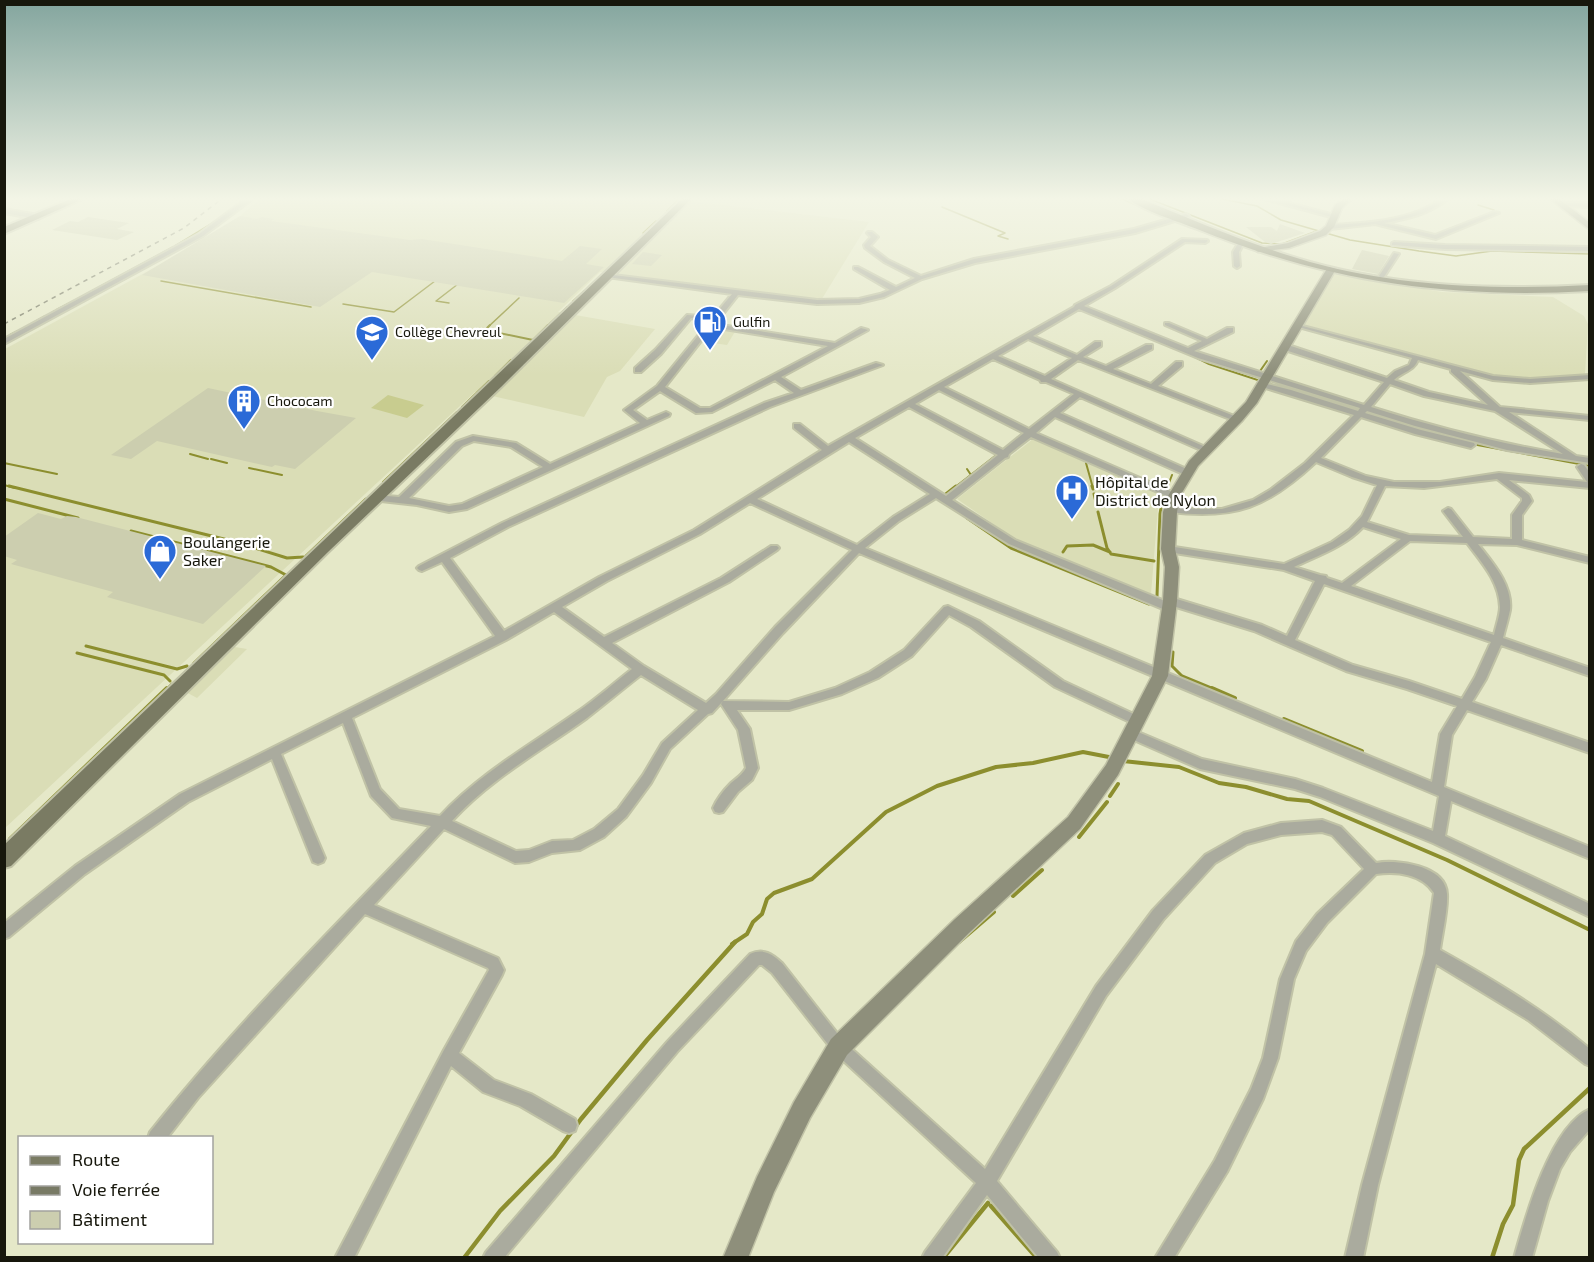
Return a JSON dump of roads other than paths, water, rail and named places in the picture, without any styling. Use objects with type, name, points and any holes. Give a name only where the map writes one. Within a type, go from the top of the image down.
[{"type":"main road","points":[[4,859],[626,257]]},
{"type":"main road","points":[[1300,257],[1331,268],[1398,282],[1460,290],[1525,292],[1590,286]]},
{"type":"main road","points":[[1306,257],[1382,276],[1499,288],[1590,286]]},
{"type":"street","points":[[4,342],[161,257]]},
{"type":"street","points":[[879,257],[920,278]]},
{"type":"street","points":[[607,275],[736,293],[831,303],[872,299],[920,278],[974,261],[996,257]]},
{"type":"street","points":[[4,932],[80,870],[184,798],[502,637],[554,606],[697,532],[828,450],[993,357],[1160,257]]},
{"type":"street","points":[[1236,257],[1237,266]]},
{"type":"street","points":[[1382,276],[1394,257]]},
{"type":"street","points":[[856,268],[896,290]]},
{"type":"street","points":[[735,1257],[802,1110],[839,1047],[962,926],[1074,823],[1112,770],[1160,676],[1170,604],[1172,567],[1168,549],[1172,503],[1186,472],[1206,449],[1238,419],[1264,381],[1331,268]]},
{"type":"street","points":[[646,423],[628,411],[660,387],[736,293]]},
{"type":"street","points":[[1077,306],[1264,381],[1361,411],[1433,437],[1583,465],[1590,461]]},
{"type":"street","points":[[638,370],[658,352],[689,316],[836,345]]},
{"type":"street","points":[[1167,324],[1207,341]]},
{"type":"street","points":[[1298,325],[1453,369],[1514,380],[1590,377]]},
{"type":"street","points":[[660,387],[699,411],[708,412],[864,330]]},
{"type":"street","points":[[1188,351],[1230,330]]},
{"type":"street","points":[[1028,336],[1077,358],[1109,368],[1238,419]]},
{"type":"street","points":[[1044,380],[1098,344]]},
{"type":"street","points":[[1109,368],[1149,347]]},
{"type":"street","points":[[1285,347],[1427,394],[1498,409],[1590,418]]},
{"type":"street","points":[[993,357],[1206,449]]},
{"type":"street","points":[[939,387],[1172,503],[1215,512],[1239,509],[1260,501],[1279,488],[1315,458],[1398,372],[1412,366],[1415,359]]},
{"type":"street","points":[[1152,386],[1179,364]]},
{"type":"street","points":[[422,568],[505,525],[798,392],[879,365]]},
{"type":"street","points":[[1315,458],[1357,477],[1382,483],[1435,484],[1499,476],[1590,483],[1583,465],[1498,409],[1453,369]]},
{"type":"street","points":[[776,377],[798,392]]},
{"type":"street","points":[[946,500],[1032,434],[1078,395]]},
{"type":"street","points":[[910,404],[1005,455]]},
{"type":"street","points":[[377,498],[456,509],[666,414]]},
{"type":"street","points":[[1055,414],[1186,472]]},
{"type":"street","points":[[797,426],[828,450]]},
{"type":"street","points":[[397,500],[459,444],[473,438],[513,445],[550,468]]},
{"type":"street","points":[[850,438],[1025,549],[1170,604],[1229,618],[1350,668],[1590,748]]},
{"type":"street","points":[[1499,476],[1526,497],[1527,501],[1517,515],[1517,542]]},
{"type":"street","points":[[1285,567],[1339,542],[1361,524],[1382,483]]},
{"type":"street","points":[[346,716],[375,792],[396,813],[442,822],[521,858],[552,847],[566,848],[584,842],[614,822],[647,779],[666,746],[708,710],[724,701],[779,630],[858,549],[896,519],[936,494]]},
{"type":"street","points":[[750,499],[858,549],[1590,853]]},
{"type":"street","points":[[1438,839],[1446,734],[1465,706],[1498,639],[1504,597],[1492,569],[1448,511]]},
{"type":"street","points":[[1361,524],[1408,538],[1517,542],[1590,560]]},
{"type":"street","points":[[1345,586],[1408,538]]},
{"type":"street","points":[[604,642],[725,580],[774,548]]},
{"type":"street","points":[[1168,549],[1285,567],[1590,672]]},
{"type":"street","points":[[444,557],[502,637]]},
{"type":"street","points":[[1289,642],[1322,578]]},
{"type":"street","points":[[554,606],[640,669],[708,710]]},
{"type":"street","points":[[724,701],[789,706],[838,691],[874,675],[908,652],[948,610],[975,624],[1059,684],[1132,732],[1200,764],[1313,790],[1438,839],[1590,911]]},
{"type":"street","points":[[157,1136],[192,1092],[258,1018],[472,793],[583,714],[640,669]]},
{"type":"street","points":[[719,808],[734,788],[748,776],[752,768],[744,729],[724,701]]},
{"type":"street","points":[[274,753],[318,858]]},
{"type":"street","points":[[931,1257],[987,1182],[1101,991],[1158,915],[1210,859],[1244,839],[1281,829],[1322,825],[1336,831],[1372,869]]},
{"type":"street","points":[[1164,1257],[1233,1145],[1267,1067],[1287,979],[1298,951],[1312,928],[1372,869],[1386,866],[1400,867],[1415,871],[1438,886],[1441,892],[1432,954],[1370,1185],[1354,1257]]},
{"type":"street","points":[[344,1257],[449,1055],[497,970],[493,963],[364,907]]},
{"type":"street","points":[[1432,954],[1528,1009],[1590,1059]]},
{"type":"street","points":[[492,1257],[672,1047],[755,959],[761,957],[777,968],[839,1047],[987,1182],[1051,1257]]},
{"type":"street","points":[[449,1055],[489,1086],[534,1104],[569,1125]]},
{"type":"street","points":[[1523,1257],[1552,1165],[1576,1129],[1590,1117]]},
{"type":"waterway","points":[[90,292],[155,257]]},
{"type":"waterway","points":[[151,264],[164,257]]},
{"type":"waterway","points":[[57,315],[127,278]]},
{"type":"waterway","points":[[161,281],[311,307]]},
{"type":"waterway","points":[[343,304],[394,312],[435,281]]},
{"type":"waterway","points":[[449,303],[436,301],[458,284]]},
{"type":"waterway","points":[[573,301],[584,291]]},
{"type":"waterway","points":[[56,310],[87,294]]},
{"type":"waterway","points":[[488,327],[519,298]]},
{"type":"waterway","points":[[546,327],[567,307]]},
{"type":"waterway","points":[[48,315],[54,311]]},
{"type":"waterway","points":[[31,324],[45,316]]},
{"type":"waterway","points":[[488,327],[485,330],[533,340],[546,327]]},
{"type":"waterway","points":[[10,335],[18,331]]},
{"type":"waterway","points":[[1195,357],[1209,364],[1285,389]]},
{"type":"waterway","points":[[495,376],[511,360]]},
{"type":"waterway","points":[[1258,374],[1267,361]]},
{"type":"waterway","points":[[462,407],[489,381]]},
{"type":"waterway","points":[[1311,396],[1351,409]]},
{"type":"waterway","points":[[383,482],[457,412]]},
{"type":"waterway","points":[[1472,444],[1590,466]]},
{"type":"waterway","points":[[971,475],[999,453]]},
{"type":"waterway","points":[[190,454],[208,459]]},
{"type":"waterway","points":[[211,459],[227,463]]},
{"type":"waterway","points":[[4,463],[57,474]]},
{"type":"waterway","points":[[1086,463],[1093,488]]},
{"type":"waterway","points":[[249,468],[282,475]]},
{"type":"waterway","points":[[967,469],[971,475]]},
{"type":"waterway","points":[[954,488],[971,475]]},
{"type":"waterway","points":[[1167,488],[1172,475]]},
{"type":"waterway","points":[[4,485],[15,488]]},
{"type":"waterway","points":[[9,486],[232,541],[287,558],[303,557]]},
{"type":"waterway","points":[[942,497],[956,486]]},
{"type":"waterway","points":[[1166,490],[1167,486]]},
{"type":"waterway","points":[[1094,494],[1096,502]]},
{"type":"waterway","points":[[1157,596],[1160,514],[1163,496]]},
{"type":"waterway","points":[[4,499],[78,518]]},
{"type":"waterway","points":[[306,556],[366,499]]},
{"type":"waterway","points":[[1098,512],[1110,552]]},
{"type":"waterway","points":[[967,518],[1011,548],[1149,604]]},
{"type":"waterway","points":[[131,531],[271,567],[286,575],[194,663]]},
{"type":"waterway","points":[[1063,552],[1067,546],[1093,545],[1110,552]]},
{"type":"waterway","points":[[1110,552],[1111,554],[1154,561]]},
{"type":"waterway","points":[[86,646],[177,669],[187,666]]},
{"type":"waterway","points":[[1173,652],[1172,666],[1182,676],[1216,690]]},
{"type":"waterway","points":[[77,653],[164,675],[170,681]]},
{"type":"waterway","points":[[166,690],[172,684]]},
{"type":"waterway","points":[[10,839],[167,688]]},
{"type":"waterway","points":[[1212,688],[1235,698]]},
{"type":"waterway","points":[[1284,719],[1362,751]]},
{"type":"waterway","points":[[735,942],[747,934],[753,922],[762,914],[767,899],[774,893],[812,879],[886,812],[937,786],[996,767],[1033,763],[1083,752],[1114,758]]},
{"type":"waterway","points":[[1123,761],[1179,767],[1219,783],[1246,787],[1287,799],[1309,801],[1447,860],[1590,930]]},
{"type":"waterway","points":[[1110,796],[1118,784]]},
{"type":"waterway","points":[[1079,837],[1107,802]]},
{"type":"waterway","points":[[1013,896],[1042,870]]},
{"type":"waterway","points":[[959,942],[994,912]]},
{"type":"waterway","points":[[464,1258],[500,1211],[554,1156],[581,1119],[647,1040],[735,942]]},
{"type":"waterway","points":[[1492,1258],[1503,1224],[1513,1205],[1519,1160],[1524,1149],[1590,1088]]},
{"type":"waterway","points":[[943,1258],[988,1203]]},
{"type":"waterway","points":[[991,1206],[1037,1258]]},
{"type":"railway","points":[[4,324],[130,257]]},
{"type":"place","name":"Gulfin","points":[[710,351]]},
{"type":"place","name":"Collège Chevreul","points":[[372,361]]},
{"type":"place","name":"Chococam","points":[[244,430]]},
{"type":"place","name":"Hôpital de District de Nylon","points":[[1072,520]]},
{"type":"place","name":"Boulangerie Saker","points":[[160,580]]}]
